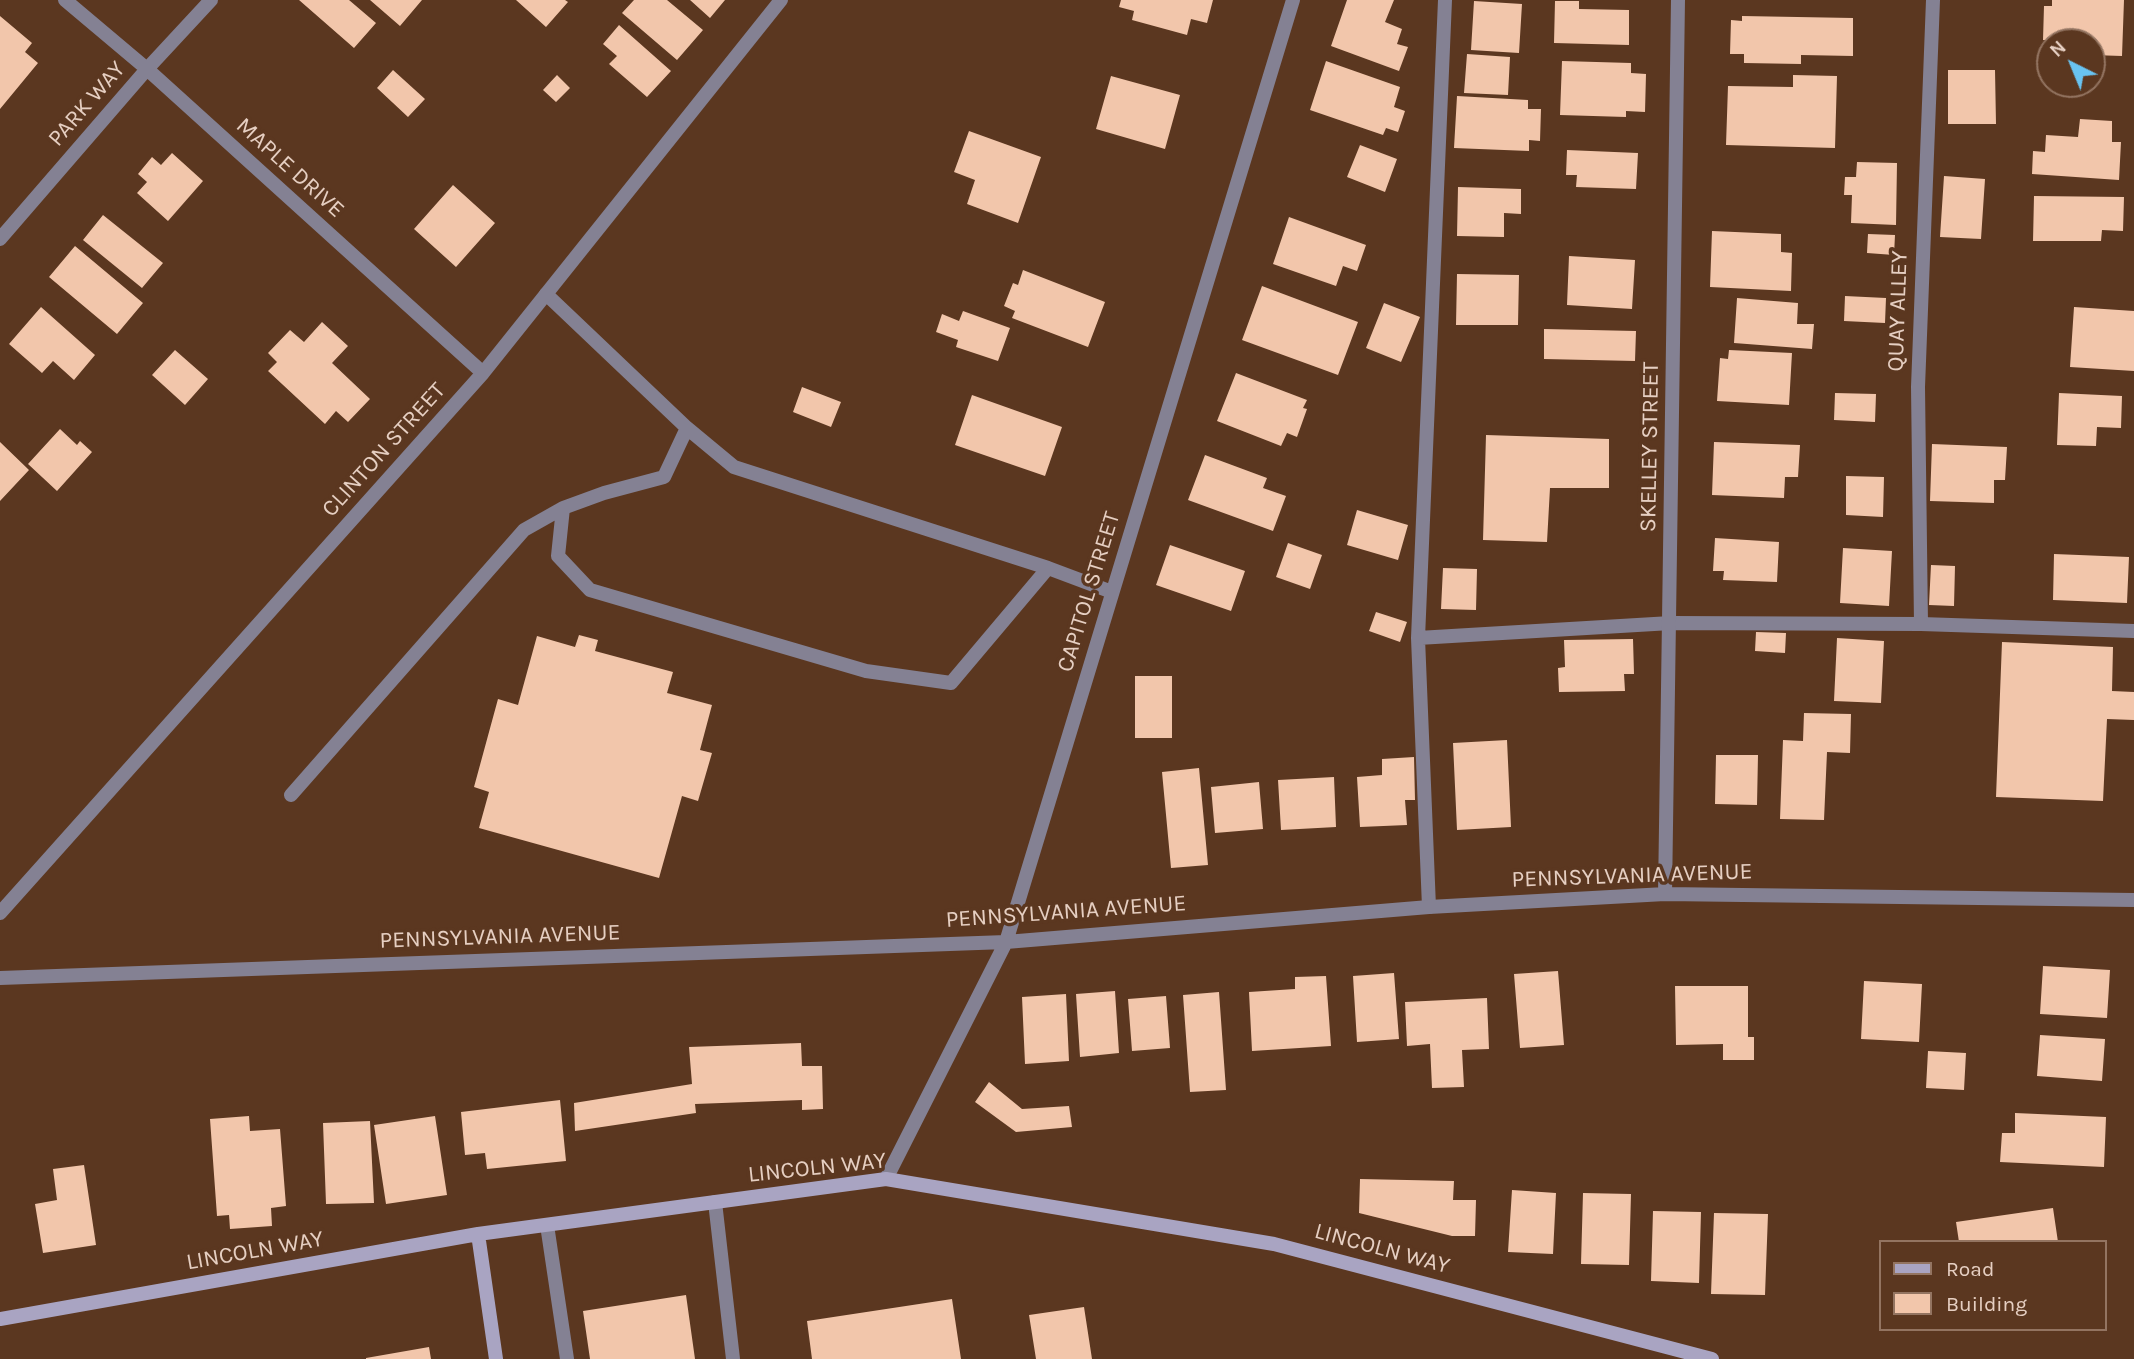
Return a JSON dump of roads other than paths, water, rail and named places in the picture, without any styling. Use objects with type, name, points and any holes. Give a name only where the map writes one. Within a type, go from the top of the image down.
[{"type":"main road","name":"LINCOLN WAY","points":[[0,1319],[478,1234],[886,1179],[1274,1244],[1712,1359]]},
{"type":"main road","points":[[478,1234],[496,1359]]},
{"type":"street","name":"MAPLE DRIVE","points":[[65,0],[148,69],[483,373]]},
{"type":"street","name":"PARK WAY","points":[[0,240],[211,0]]},
{"type":"street","name":"CLINTON STREET","points":[[0,913],[483,373],[781,0]]},
{"type":"street","name":"CAPITOL STREET","points":[[886,1179],[1006,942],[1293,0]]},
{"type":"street","points":[[1429,907],[1418,638],[1445,0]]},
{"type":"street","name":"SKELLEY STREET","points":[[1665,894],[1678,0]]},
{"type":"street","name":"QUAY ALLEY","points":[[1921,624],[1918,387],[1933,0]]},
{"type":"street","points":[[546,294],[687,428],[734,467],[1048,568],[1112,592]]},
{"type":"street","points":[[291,795],[524,530],[563,508],[604,493],[664,477],[687,428]]},
{"type":"street","points":[[563,508],[558,556],[590,590],[674,617],[866,671],[951,683],[1048,568]]},
{"type":"street","points":[[1418,638],[1671,623],[1921,624],[2134,631]]},
{"type":"street","name":"PENNSYLVANIA AVENUE","points":[[0,978],[1006,942],[1429,907],[1665,894],[2134,900]]},
{"type":"street","points":[[715,1202],[733,1359]]},
{"type":"street","points":[[547,1225],[567,1359]]}]
